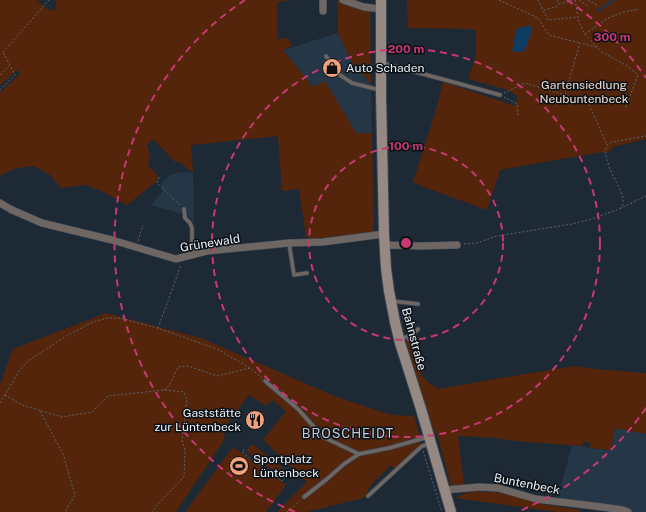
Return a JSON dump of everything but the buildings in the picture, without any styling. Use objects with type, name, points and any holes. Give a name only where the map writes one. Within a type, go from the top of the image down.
[{"type":"main road","name":"Bahnstraße","points":[[381,5],[384,245],[387,274],[399,339],[426,442],[445,490],[451,512]]},
{"type":"street","points":[[323,0],[323,11]]},
{"type":"street","name":"Bahnstraße","points":[[343,0],[364,7],[381,5]]},
{"type":"street","name":"Grünewald","points":[[0,203],[42,223],[112,240],[176,259],[207,252],[323,242],[384,234]]},
{"type":"street","points":[[384,245],[457,245]]},
{"type":"street","name":"Buntenbeck","points":[[445,490],[479,487],[498,488],[536,499],[596,506],[628,512]]},
{"type":"lane","points":[[326,56],[340,75],[352,83],[381,90]]},
{"type":"lane","points":[[381,62],[500,95]]},
{"type":"lane","points":[[184,209],[185,218],[190,223],[192,228],[192,256]]},
{"type":"lane","points":[[289,244],[294,275],[307,273]]},
{"type":"lane","points":[[391,301],[418,304]]},
{"type":"lane","points":[[399,339],[412,335],[418,329]]},
{"type":"lane","points":[[266,381],[298,408],[323,437],[359,454]]},
{"type":"lane","points":[[304,497],[344,464],[359,454],[426,442]]},
{"type":"lane","points":[[368,496],[426,442]]},
{"type":"path","points":[[3,52],[49,0]]},
{"type":"path","points":[[499,0],[538,18],[549,35],[597,48]]},
{"type":"path","points":[[538,0],[548,20],[578,17]]},
{"type":"path","points":[[557,0],[559,4],[574,0],[579,22],[585,35],[602,52],[627,66],[638,75],[625,109]]},
{"type":"path","points":[[579,0],[587,6]]},
{"type":"path","points":[[588,0],[597,5]]},
{"type":"path","points":[[543,11],[559,6]]},
{"type":"path","points":[[585,35],[608,18],[624,12],[640,9]]},
{"type":"path","points":[[565,94],[580,43]]},
{"type":"path","points":[[0,51],[3,52],[15,75],[0,90]]},
{"type":"path","points":[[0,75],[9,66]]},
{"type":"path","points":[[500,95],[525,83],[588,102],[607,145]]},
{"type":"path","points":[[500,95],[517,104],[518,116]]},
{"type":"path","points":[[619,209],[623,204],[623,198],[604,152],[607,145],[612,142],[646,136]]},
{"type":"path","points":[[159,177],[157,183],[184,209]]},
{"type":"path","points":[[457,245],[477,243],[497,236],[572,224],[592,219],[619,209],[646,196]]},
{"type":"path","points":[[136,247],[142,225]]},
{"type":"path","points":[[157,328],[184,258]]},
{"type":"path","points":[[0,403],[19,371],[28,361],[66,336],[93,322],[107,318],[120,318],[157,328],[217,349],[250,368],[266,381]]},
{"type":"path","points":[[164,390],[169,386],[178,367],[188,366],[217,376],[250,368]]},
{"type":"path","points":[[5,396],[22,405],[62,417],[92,412],[108,396],[164,390],[184,392],[187,400],[182,440],[185,450],[184,477],[152,512]]},
{"type":"path","points":[[39,410],[63,454],[75,494],[65,512]]},
{"type":"path","points":[[426,442],[442,512]]},
{"type":"path","points":[[244,449],[242,452],[282,481],[286,476]]},
{"type":"path","points":[[287,512],[304,497]]},
{"type":"shaded area","points":[[338,33],[352,62],[371,84],[372,133],[356,134],[325,82],[313,87],[283,50]]},
{"type":"shaded area","points":[[181,172],[193,173],[194,222],[187,215],[151,205],[162,192],[161,183],[170,175]]},
{"type":"shaded area","points":[[615,428],[646,434],[646,512],[635,512],[621,507],[557,499],[572,445],[611,450]]},
{"type":"green space","points":[[0,0],[37,0],[45,8],[55,11],[56,0],[294,0],[277,2],[277,39],[288,38],[292,46],[283,50],[313,87],[325,81],[356,133],[372,133],[374,232],[326,237],[312,241],[311,238],[306,237],[299,189],[282,191],[278,136],[191,145],[193,173],[178,161],[176,163],[153,139],[147,145],[150,155],[148,165],[157,175],[157,181],[127,205],[86,185],[61,188],[50,175],[34,166],[17,168],[2,174],[0,177],[0,92],[20,74],[17,70],[0,86]]},
{"type":"green space","points":[[337,0],[370,10],[371,84],[352,62],[338,33]]},
{"type":"green space","name":"Gartensiedlung Neubuntenbeck","points":[[407,0],[646,0],[646,139],[613,147],[608,153],[601,152],[500,170],[487,210],[413,182],[435,113],[443,82],[515,106],[518,97],[508,90],[468,79],[476,56],[476,30],[408,28]]},
{"type":"green space","points":[[106,313],[201,338],[334,396],[391,415],[414,416],[420,437],[418,438],[420,447],[395,469],[391,465],[370,486],[367,492],[368,494],[363,498],[306,512],[277,512],[307,482],[263,440],[286,411],[272,400],[266,406],[249,395],[225,427],[224,440],[176,512],[0,512],[0,384],[13,349]]},
{"type":"green space","points":[[409,340],[422,376],[430,384],[439,389],[575,366],[646,373],[646,434],[615,428],[611,450],[590,448],[591,443],[584,442],[582,446],[458,436],[464,485],[451,486],[437,433],[434,433],[406,342]]},
{"type":"green space","points":[[252,444],[282,467],[277,474],[246,451]]},
{"type":"green space","name":"Sportplatz Lüntenbeck","points":[[233,447],[286,485],[266,512],[185,512]]},
{"type":"green space","points":[[472,491],[505,493],[542,504],[580,510],[580,512],[558,512],[454,498]]},
{"type":"water","points":[[531,26],[532,30],[523,52],[512,51],[516,30],[522,27]]},
{"type":"waterway","points":[[598,11],[614,0]]},
{"type":"place","name":"Auto Schaden","points":[[332,68]]},
{"type":"place","name":"Gaststätte zur Lüntenbeck","points":[[255,420]]},
{"type":"place","name":"Sportplatz Lüntenbeck","points":[[239,466]]},
{"type":"district","name":"BROSCHEIDT","points":[[348,433]]}]
